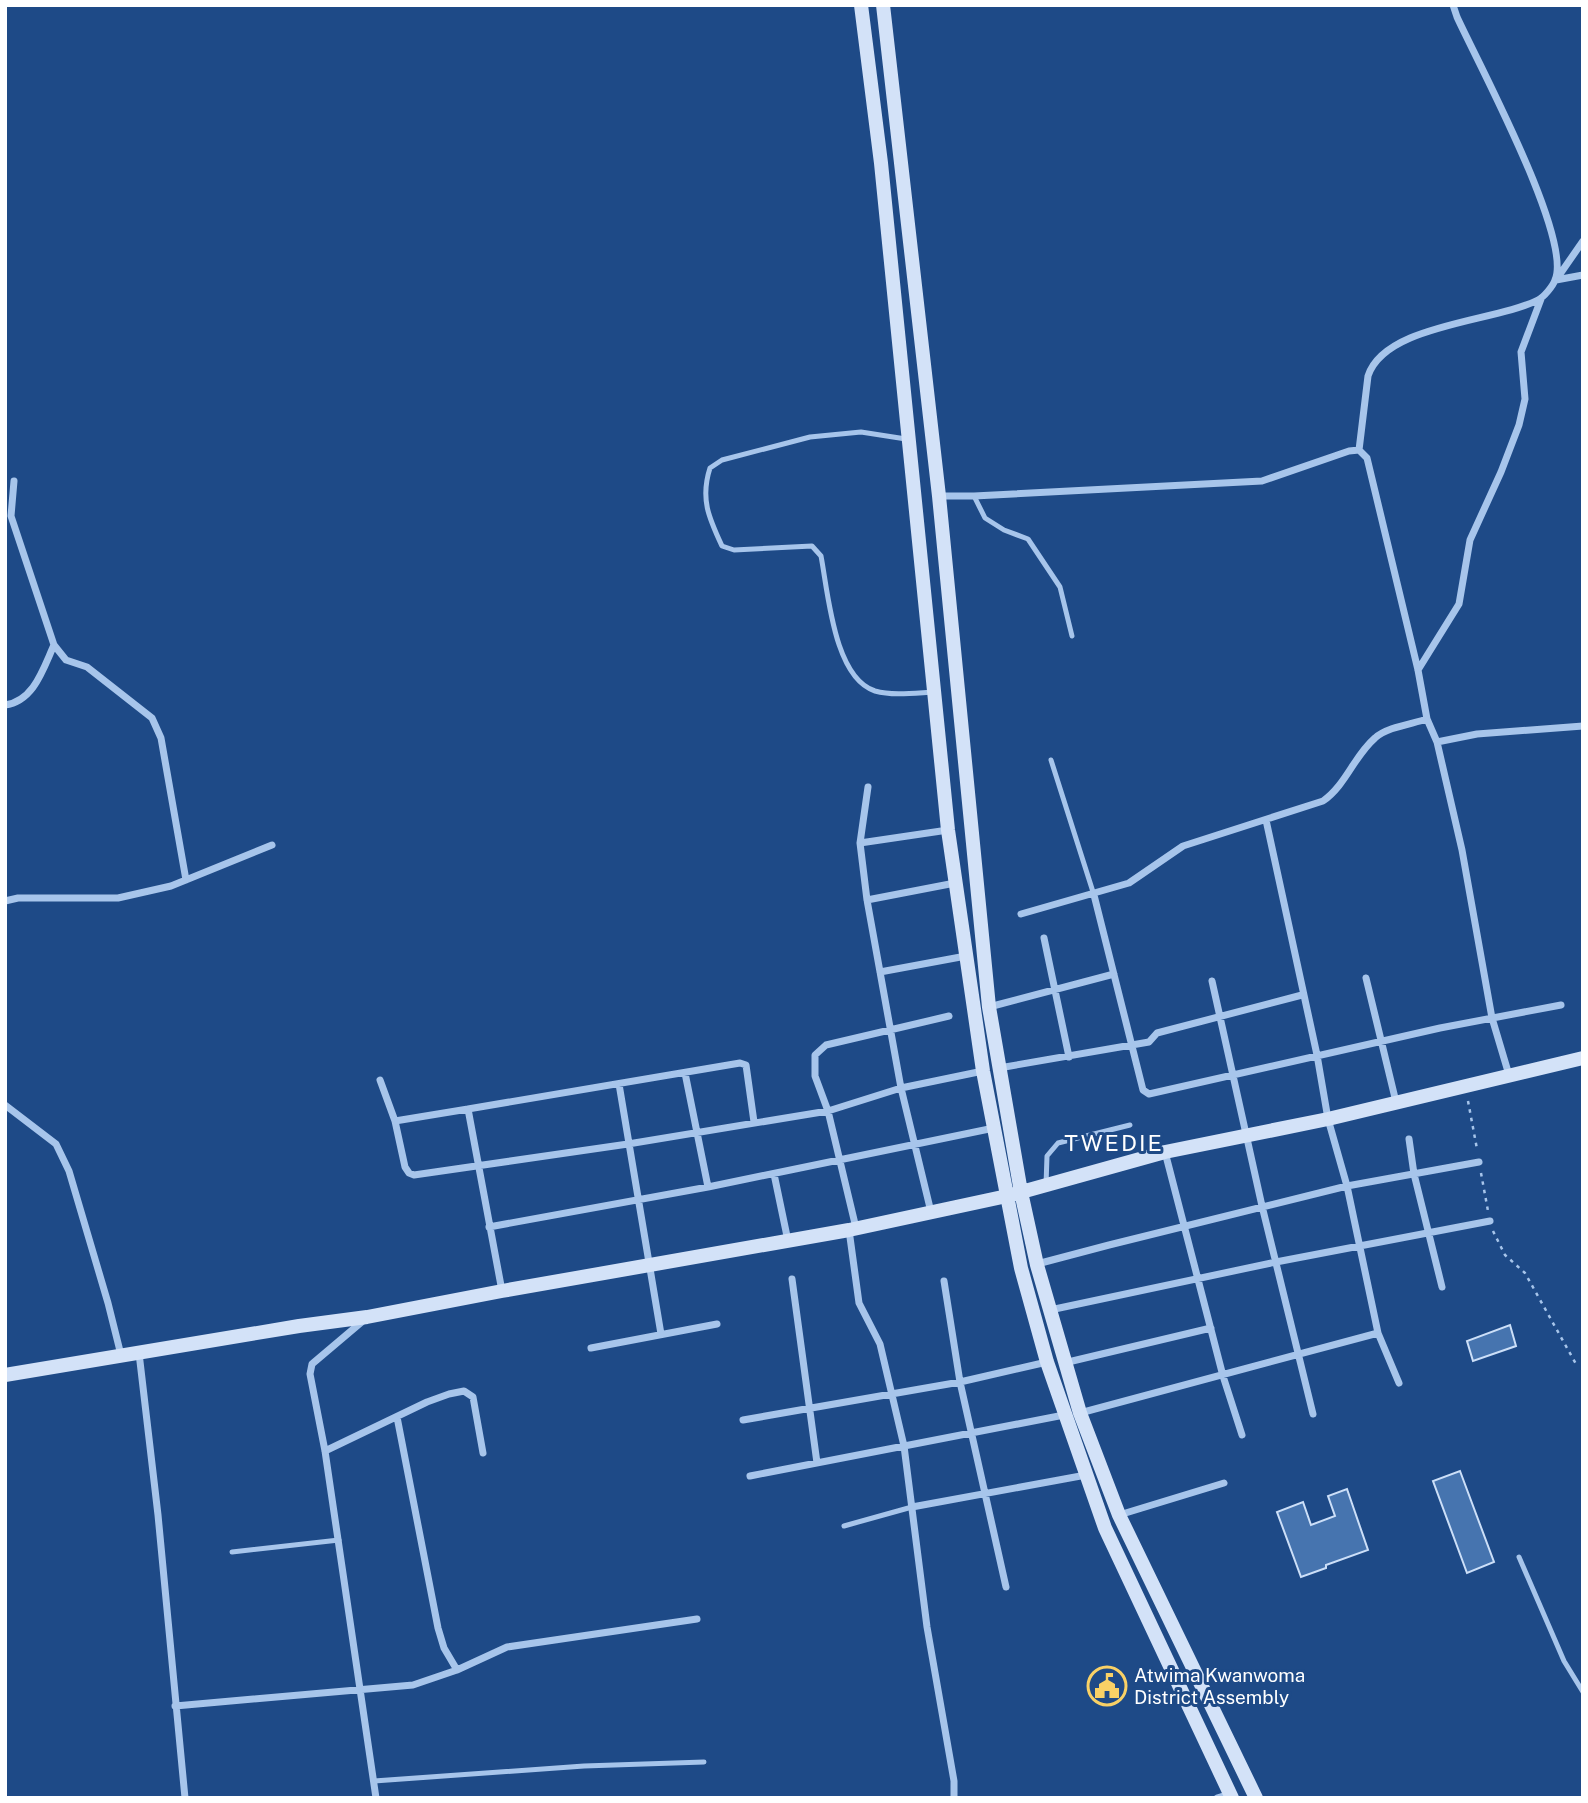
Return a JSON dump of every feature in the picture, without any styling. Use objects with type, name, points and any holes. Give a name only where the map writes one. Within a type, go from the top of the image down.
[{"type":"street","points":[[861,5],[881,163],[948,830],[993,1128],[1037,1265],[1063,1363],[1119,1515],[1255,1798]]},
{"type":"street","points":[[883,5],[939,496],[989,1007],[999,1068],[1021,1268],[1046,1362],[1105,1528],[1226,1796]]},
{"type":"street","points":[[1453,5],[1545,208],[1559,264],[1555,280]]},
{"type":"street","points":[[1418,670],[1459,604],[1470,540],[1519,425],[1525,399],[1521,352],[1541,299],[1583,241]]},
{"type":"street","points":[[1555,280],[1583,275]]},
{"type":"street","points":[[1359,450],[1368,376],[1371,366],[1381,356],[1407,339],[1541,299]]},
{"type":"street","points":[[939,496],[1262,481],[1359,450]]},
{"type":"street","points":[[1359,450],[1367,458],[1418,670],[1427,719],[1437,742],[1462,850],[1492,1017],[1509,1075]]},
{"type":"street","points":[[14,481],[11,516],[54,646],[66,660],[87,667],[152,718],[162,738],[186,880]]},
{"type":"street","points":[[5,705],[19,703],[34,687],[54,646]]},
{"type":"street","points":[[1021,914],[1094,895],[1140,877],[1183,846],[1323,801],[1334,794],[1358,756],[1377,735],[1427,719]]},
{"type":"street","points":[[1437,742],[1477,734],[1583,726]]},
{"type":"street","points":[[868,787],[860,843],[867,900],[901,1088],[931,1213]]},
{"type":"street","points":[[1266,820],[1317,1055],[1328,1119],[1346,1186],[1378,1333],[1399,1383]]},
{"type":"street","points":[[860,843],[948,830]]},
{"type":"street","points":[[5,901],[18,898],[118,898],[186,880],[272,845]]},
{"type":"street","points":[[867,900],[956,883]]},
{"type":"street","points":[[1094,895],[1143,1090],[1149,1094],[1492,1017],[1561,1005]]},
{"type":"street","points":[[1044,938],[1069,1057]]},
{"type":"street","points":[[880,972],[966,956]]},
{"type":"street","points":[[989,1007],[1114,974]]},
{"type":"street","points":[[1366,978],[1396,1102]]},
{"type":"street","points":[[1212,981],[1262,1206],[1313,1414]]},
{"type":"street","points":[[999,1068],[1149,1042],[1157,1033],[1302,995]]},
{"type":"street","points":[[949,1016],[826,1045],[815,1055],[813,1063],[828,1111],[853,1229],[859,1303],[880,1344],[904,1446],[927,1627],[954,1781],[954,1798]]},
{"type":"street","points":[[5,1375],[367,1317],[853,1229],[1014,1194],[1165,1152],[1328,1119],[1583,1058]]},
{"type":"street","points":[[395,1121],[740,1063],[746,1065],[754,1122]]},
{"type":"street","points":[[380,1080],[395,1121],[405,1167],[414,1175],[828,1111],[901,1088],[983,1072]]},
{"type":"street","points":[[685,1073],[708,1187]]},
{"type":"street","points":[[619,1084],[636,1198],[661,1334]]},
{"type":"street","points":[[5,1105],[56,1144],[69,1171],[121,1355]]},
{"type":"street","points":[[468,1109],[502,1291]]},
{"type":"street","points":[[489,1227],[636,1198],[708,1187],[993,1128]]},
{"type":"street","points":[[1409,1139],[1414,1174],[1442,1287]]},
{"type":"street","points":[[1165,1152],[1223,1376],[1242,1435]]},
{"type":"street","points":[[1037,1265],[1109,1244],[1346,1186],[1479,1162]]},
{"type":"street","points":[[774,1174],[789,1241]]},
{"type":"street","points":[[1049,1311],[1276,1262],[1490,1222]]},
{"type":"street","points":[[792,1279],[817,1463]]},
{"type":"street","points":[[944,1281],[960,1382],[1006,1587]]},
{"type":"street","points":[[367,1317],[312,1364],[310,1374],[326,1451],[376,1798]]},
{"type":"street","points":[[591,1348],[717,1324]]},
{"type":"street","points":[[1063,1363],[1211,1328]]},
{"type":"street","points":[[1080,1413],[1378,1333]]},
{"type":"street","points":[[139,1352],[158,1515],[185,1798]]},
{"type":"street","points":[[743,1420],[960,1382],[1046,1362]]},
{"type":"street","points":[[326,1451],[427,1402],[464,1391],[473,1397],[483,1453]]},
{"type":"street","points":[[750,1476],[1064,1415]]},
{"type":"street","points":[[397,1417],[438,1628],[444,1648],[457,1670]]},
{"type":"street","points":[[912,1507],[1086,1475]]},
{"type":"street","points":[[1119,1515],[1224,1483]]},
{"type":"street","points":[[175,1706],[413,1685],[457,1670],[507,1647],[697,1619]]},
{"type":"lane","points":[[909,440],[861,432],[810,437],[722,460],[710,468],[705,483],[707,513],[722,546],[734,550],[812,545],[821,556],[837,639],[858,682],[874,691],[900,694],[934,692]]},
{"type":"lane","points":[[974,496],[985,518],[1004,530],[1028,538],[1060,587],[1072,636]]},
{"type":"lane","points":[[1051,760],[1094,895]]},
{"type":"lane","points":[[1046,1185],[1047,1156],[1058,1143],[1130,1125]]},
{"type":"lane","points":[[844,1526],[912,1507]]},
{"type":"lane","points":[[232,1552],[339,1540]]},
{"type":"lane","points":[[1519,1558],[1564,1661],[1583,1692]]},
{"type":"lane","points":[[374,1781],[584,1766],[704,1762]]},
{"type":"path","points":[[1465,1086],[1490,1222],[1505,1255],[1525,1273],[1576,1364]]},
{"type":"building","points":[[1510,1325],[1516,1346],[1473,1361],[1467,1341]]},
{"type":"building","points":[[1460,1471],[1494,1562],[1467,1573],[1433,1481]]},
{"type":"building","points":[[1347,1489],[1368,1550],[1301,1577],[1277,1512],[1303,1502],[1311,1525],[1335,1516],[1328,1496]]},
{"type":"place","name":"Atwima Kwanwoma District Assembly","points":[[1107,1686]]},
{"type":"district","name":"TWEDIE","points":[[1114,1142]]}]
